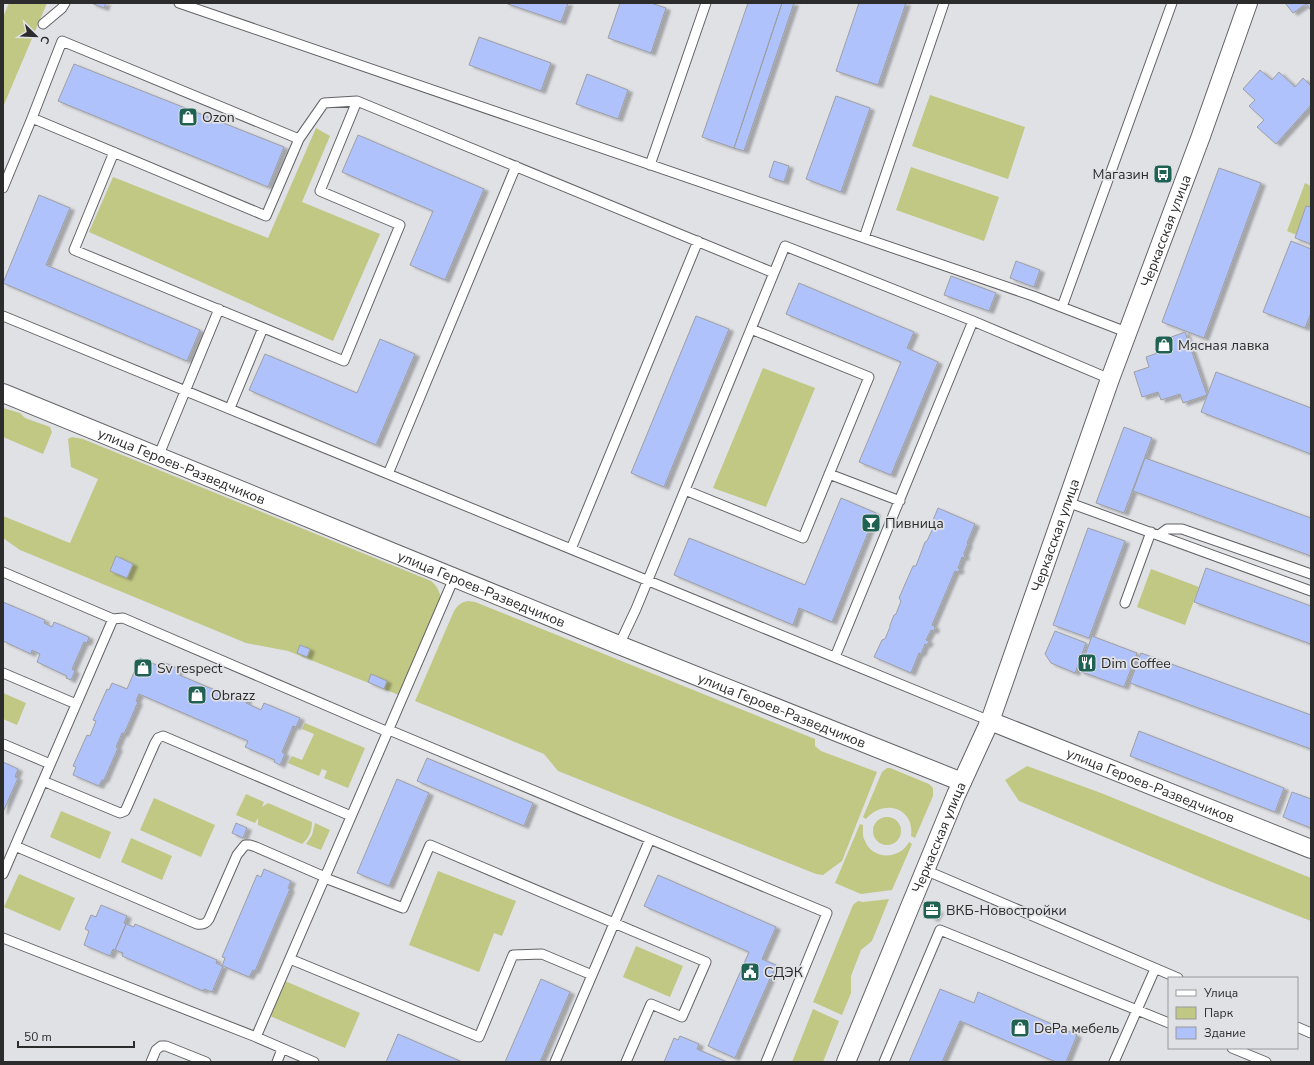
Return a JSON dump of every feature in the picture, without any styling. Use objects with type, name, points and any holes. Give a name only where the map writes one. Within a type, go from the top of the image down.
[{"type":"street","name":"Черкасская улица","points":[[846,1062],[962,782],[990,721],[1110,379],[1202,136],[1248,3]]},
{"type":"street","name":"улица Героев-Разведчиков","points":[[3,393],[619,645],[962,782]]},
{"type":"street","name":"улица Героев-Разведчиков","points":[[990,721],[1311,849]]},
{"type":"lane","points":[[43,24],[62,8],[65,3]]},
{"type":"lane","points":[[179,3],[864,238],[1062,307],[1121,330]]},
{"type":"lane","points":[[650,165],[706,3]]},
{"type":"lane","points":[[864,238],[944,3]]},
{"type":"lane","points":[[1062,307],[1172,3]]},
{"type":"lane","points":[[3,188],[62,41],[299,139]]},
{"type":"lane","points":[[114,152],[74,250],[344,361],[400,225],[320,192],[357,101]]},
{"type":"lane","points":[[32,118],[266,216],[299,139],[324,102],[357,101],[774,272]]},
{"type":"lane","points":[[388,474],[516,166]]},
{"type":"lane","points":[[571,549],[698,241]]},
{"type":"lane","points":[[619,645],[648,580],[785,246],[973,321],[1110,379]]},
{"type":"lane","points":[[158,457],[219,309]]},
{"type":"lane","points":[[3,316],[990,721]]},
{"type":"lane","points":[[835,657],[973,321]]},
{"type":"lane","points":[[230,408],[263,328]]},
{"type":"lane","points":[[685,490],[803,538],[869,378],[751,329]]},
{"type":"lane","points":[[829,474],[900,500]]},
{"type":"lane","points":[[1067,502],[1311,591]]},
{"type":"lane","points":[[1125,603],[1155,533],[1166,529],[1182,529],[1307,572],[1297,586]]},
{"type":"lane","points":[[3,572],[113,619],[124,618],[388,731],[827,913],[766,1062]]},
{"type":"lane","points":[[256,1037],[454,578]]},
{"type":"lane","points":[[3,874],[113,619]]},
{"type":"lane","points":[[3,673],[76,704]]},
{"type":"lane","points":[[43,781],[120,813],[125,811],[127,807],[155,743],[158,738],[163,736],[351,816]]},
{"type":"lane","points":[[3,744],[50,764]]},
{"type":"lane","points":[[555,1062],[650,839]]},
{"type":"lane","points":[[15,846],[202,925],[206,924],[209,919],[237,856],[245,845],[256,847],[325,877],[403,908],[430,845],[615,922],[706,962],[682,1018],[651,1004],[626,1062]]},
{"type":"lane","points":[[925,870],[1175,977]]},
{"type":"lane","points":[[884,1062],[940,930],[1168,1022]]},
{"type":"lane","points":[[3,938],[256,1037],[307,1061]]},
{"type":"lane","points":[[290,958],[479,1037],[513,955],[542,954],[592,975]]},
{"type":"lane","points":[[1114,1062],[1155,969]]},
{"type":"lane","points":[[1298,1027],[1311,1033]]},
{"type":"lane","points":[[151,1062],[156,1050],[160,1046],[166,1046],[206,1062]]},
{"type":"lane","points":[[277,1062],[282,1049]]},
{"type":"lane","points":[[1234,1049],[1266,1062]]},
{"type":"green space","points":[[9,3],[47,3],[3,107],[3,17]]},
{"type":"green space","points":[[930,95],[1025,127],[1008,179],[912,146]]},
{"type":"green space","points":[[316,128],[330,136],[302,202],[380,234],[333,341],[89,232],[113,177],[268,238]]},
{"type":"green space","points":[[911,167],[999,197],[984,241],[896,210]]},
{"type":"green space","points":[[1305,183],[1311,186],[1311,241],[1287,231]]},
{"type":"green space","points":[[763,368],[815,388],[766,507],[713,488]]},
{"type":"green space","points":[[3,408],[20,413],[25,418],[50,427],[52,432],[43,454],[3,437]]},
{"type":"green space","points":[[72,437],[83,439],[431,581],[438,588],[441,598],[399,695],[288,651],[246,643],[20,550],[3,538],[3,516],[70,543],[98,479],[71,467],[68,439]]},
{"type":"green space","points":[[1151,569],[1199,587],[1185,625],[1137,607]]},
{"type":"green space","points":[[468,601],[475,602],[815,739],[815,746],[821,751],[877,772],[842,861],[823,875],[816,874],[558,771],[544,754],[415,701],[454,611],[460,604]]},
{"type":"green space","points":[[3,693],[26,703],[17,725],[3,719]]},
{"type":"green space","points":[[305,723],[365,748],[348,788],[324,778],[327,771],[322,769],[319,776],[288,763],[292,756],[302,760],[314,734],[302,729]]},
{"type":"green space","points":[[1027,766],[1101,793],[1311,878],[1311,921],[1214,883],[1019,801],[1005,780]]},
{"type":"green space","points":[[887,768],[929,784],[933,788],[933,796],[915,838],[911,836],[911,826],[908,819],[897,809],[881,809],[866,819],[863,817],[882,772]]},
{"type":"green space","points":[[246,794],[264,802],[262,807],[268,803],[312,822],[311,831],[307,839],[302,844],[258,825],[258,818],[255,823],[236,815]]},
{"type":"green space","points":[[154,798],[215,825],[201,857],[140,830]]},
{"type":"green space","points":[[61,811],[111,832],[100,859],[50,837]]},
{"type":"green space","points":[[887,817],[897,821],[901,831],[897,841],[887,845],[877,841],[873,831],[877,821]]},
{"type":"green space","points":[[315,823],[330,830],[321,850],[306,844],[312,835]]},
{"type":"green space","points":[[860,824],[863,825],[863,837],[865,841],[874,852],[893,855],[905,848],[909,842],[912,844],[892,890],[861,894],[835,883]]},
{"type":"green space","points":[[131,838],[172,856],[162,880],[121,862]]},
{"type":"green space","points":[[438,871],[516,901],[502,936],[494,933],[479,972],[409,945]]},
{"type":"green space","points":[[19,874],[75,898],[60,931],[4,907]]},
{"type":"green space","points":[[889,899],[872,941],[861,950],[851,976],[851,993],[842,1015],[813,1002],[853,905],[858,901],[863,902]]},
{"type":"green space","points":[[636,946],[683,966],[670,997],[623,977]]},
{"type":"green space","points":[[285,981],[360,1013],[345,1048],[270,1016]]},
{"type":"green space","points":[[813,1009],[839,1021],[823,1062],[792,1062]]},
{"type":"building","points":[[91,3],[106,3],[104,8]]},
{"type":"building","points":[[505,3],[568,3],[561,22]]},
{"type":"building","points":[[620,3],[651,3],[666,8],[651,53],[608,38]]},
{"type":"building","points":[[748,3],[782,3],[734,148],[702,137]]},
{"type":"building","points":[[782,3],[794,3],[744,151],[734,148]]},
{"type":"building","points":[[859,3],[906,3],[878,85],[836,71]]},
{"type":"building","points":[[1285,3],[1311,3],[1311,10],[1306,4],[1293,13]]},
{"type":"building","points":[[479,37],[551,63],[541,91],[469,65]]},
{"type":"building","points":[[74,64],[284,147],[268,187],[58,101]]},
{"type":"building","points":[[1260,70],[1272,80],[1279,72],[1295,87],[1303,78],[1311,86],[1311,105],[1276,144],[1257,127],[1264,120],[1249,106],[1255,100],[1243,89]]},
{"type":"building","points":[[587,74],[628,90],[618,119],[576,104]]},
{"type":"building","points":[[836,96],[870,108],[841,192],[806,179]]},
{"type":"building","points":[[358,135],[484,189],[445,280],[410,265],[433,211],[342,172]]},
{"type":"building","points":[[774,161],[789,166],[784,182],[769,177]]},
{"type":"building","points":[[1219,168],[1261,183],[1204,338],[1162,322]]},
{"type":"building","points":[[39,195],[70,208],[46,265],[200,330],[187,361],[3,283]]},
{"type":"building","points":[[1306,206],[1311,207],[1311,244],[1295,238]]},
{"type":"building","points":[[1291,241],[1311,249],[1311,313],[1305,328],[1263,312]]},
{"type":"building","points":[[1016,261],[1040,270],[1034,287],[1010,278]]},
{"type":"building","points":[[951,276],[996,293],[989,311],[944,295]]},
{"type":"building","points":[[799,283],[914,332],[907,348],[938,362],[891,475],[859,462],[901,362],[786,314]]},
{"type":"building","points":[[696,316],[729,329],[664,487],[631,473]]},
{"type":"building","points":[[1185,332],[1207,395],[1183,403],[1180,394],[1161,400],[1158,392],[1142,397],[1134,372],[1149,367],[1146,357],[1166,350],[1163,340]]},
{"type":"building","points":[[380,339],[415,354],[376,445],[249,390],[265,354],[357,393]]},
{"type":"building","points":[[1216,372],[1311,408],[1311,454],[1201,412]]},
{"type":"building","points":[[1124,427],[1152,438],[1124,513],[1096,503]]},
{"type":"building","points":[[1145,458],[1311,518],[1311,556],[1133,491]]},
{"type":"building","points":[[841,498],[876,513],[832,622],[799,608],[793,625],[674,575],[689,538],[805,585]]},
{"type":"building","points":[[938,508],[975,524],[964,553],[965,558],[962,557],[958,572],[955,571],[932,625],[935,627],[934,631],[931,630],[926,640],[929,641],[927,645],[925,644],[921,654],[919,653],[911,673],[874,657],[882,640],[885,639],[901,601],[899,598],[913,566],[916,566],[925,542],[927,541],[933,528],[931,525]]},
{"type":"building","points":[[1088,528],[1125,541],[1089,638],[1053,625]]},
{"type":"building","points":[[116,556],[133,564],[127,578],[110,571]]},
{"type":"building","points":[[1206,568],[1311,606],[1311,644],[1194,602]]},
{"type":"building","points":[[3,602],[45,620],[44,623],[52,627],[54,622],[89,637],[87,643],[84,642],[72,669],[75,671],[71,680],[66,678],[67,676],[37,662],[40,654],[32,650],[31,654],[3,641]]},
{"type":"building","points":[[1055,631],[1086,643],[1075,673],[1051,663],[1045,654]]},
{"type":"building","points":[[1092,636],[1137,653],[1124,687],[1079,671]]},
{"type":"building","points":[[300,645],[310,649],[307,657],[297,653]]},
{"type":"building","points":[[1141,653],[1311,715],[1311,749],[1130,683]]},
{"type":"building","points":[[140,658],[161,667],[163,662],[179,669],[177,674],[229,696],[231,692],[247,699],[246,703],[261,710],[264,703],[300,718],[296,727],[293,726],[282,752],[285,754],[280,765],[274,762],[275,760],[245,747],[248,741],[139,694],[136,701],[138,702],[124,734],[122,733],[116,747],[118,748],[104,780],[102,780],[99,786],[73,775],[76,767],[73,766],[87,735],[90,736],[96,721],[93,720],[107,689],[109,690],[112,683],[127,689]]},
{"type":"building","points":[[371,674],[387,681],[384,689],[368,682]]},
{"type":"building","points":[[1139,731],[1284,788],[1275,812],[1130,756]]},
{"type":"building","points":[[427,758],[533,803],[524,826],[417,781]]},
{"type":"building","points":[[3,762],[18,769],[15,777],[18,778],[3,812]]},
{"type":"building","points":[[397,779],[429,793],[389,886],[357,873]]},
{"type":"building","points":[[1292,792],[1311,799],[1311,828],[1283,817]]},
{"type":"building","points":[[236,823],[247,828],[243,838],[232,833]]},
{"type":"building","points":[[264,869],[291,881],[288,888],[290,889],[255,971],[253,970],[249,977],[223,966],[212,992],[204,989],[203,991],[122,956],[123,953],[115,950],[126,924],[134,927],[135,924],[217,960],[216,963],[222,966],[225,958],[222,957],[257,875],[261,877]]},
{"type":"building","points":[[658,875],[776,927],[762,959],[776,965],[735,1058],[708,1046],[749,952],[644,906]]},
{"type":"building","points":[[101,905],[127,916],[124,923],[126,924],[115,950],[113,949],[110,956],[84,945],[89,931],[85,929],[91,915],[96,917]]},
{"type":"building","points":[[926,905],[939,911],[934,919],[924,913]]},
{"type":"building","points":[[541,979],[570,992],[540,1062],[505,1062]]},
{"type":"building","points":[[940,989],[974,1003],[978,992],[1077,1035],[1066,1062],[1056,1062],[960,1021],[942,1062],[909,1062]]},
{"type":"building","points":[[398,1034],[462,1062],[386,1062]]},
{"type":"building","points":[[680,1036],[699,1044],[697,1049],[727,1062],[664,1062],[674,1038],[678,1040]]},
{"type":"place","name":"Ozon","points":[[188,117]]},
{"type":"place","name":"Магазин","points":[[1163,174]]},
{"type":"place","name":"Мясная лавка","points":[[1164,345]]},
{"type":"place","name":"Пивница","points":[[871,523]]},
{"type":"place","name":"Dim Coffee","points":[[1087,663]]},
{"type":"place","name":"Sv respect","points":[[143,668]]},
{"type":"place","name":"Obrazz","points":[[197,695]]},
{"type":"place","name":"ВКБ-Новостройки","points":[[932,910]]},
{"type":"place","name":"СДЭК","points":[[750,972]]},
{"type":"place","name":"DePa мебель","points":[[1020,1028]]}]
